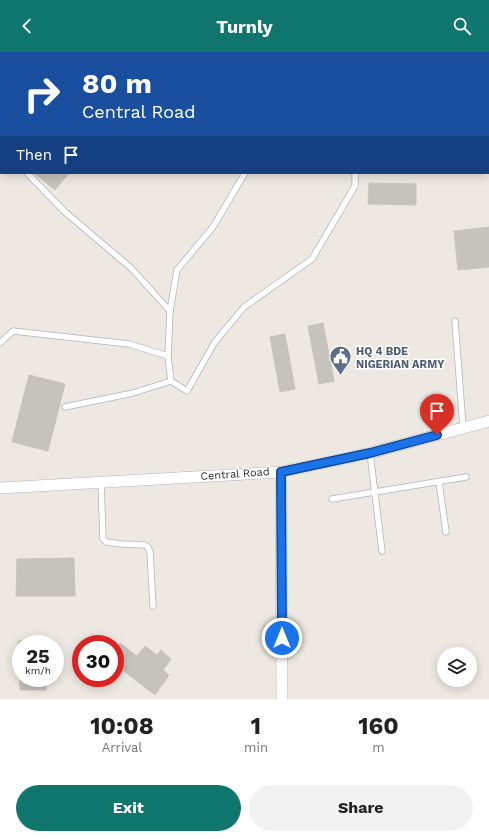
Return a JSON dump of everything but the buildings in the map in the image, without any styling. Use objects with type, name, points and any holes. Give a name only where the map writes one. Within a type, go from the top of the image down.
[{"type":"street","name":"Central Road","points":[[0,488],[281,472],[370,453],[489,421]]},
{"type":"street","points":[[281,472],[282,699]]},
{"type":"lane","points":[[28,174],[66,212],[131,268],[170,311]]},
{"type":"lane","points":[[171,381],[168,356],[170,311],[177,270],[213,227],[244,174]]},
{"type":"lane","points":[[65,407],[133,393],[171,381],[187,391],[215,342],[244,307],[312,259],[355,186],[355,174]]},
{"type":"lane","points":[[455,321],[463,428]]},
{"type":"lane","points":[[0,343],[13,331],[129,344],[168,356]]},
{"type":"lane","points":[[370,453],[382,551]]},
{"type":"lane","points":[[332,499],[466,477]]},
{"type":"lane","points":[[101,482],[103,538],[106,542],[145,545],[148,547],[150,552],[153,606]]},
{"type":"lane","points":[[439,482],[446,532]]},
{"type":"place","name":"HQ 4 BDE NIGERIAN ARMY","points":[[341,376]]},
{"type":"route","points":[[282,638],[281,472],[370,453],[437,435]]}]
